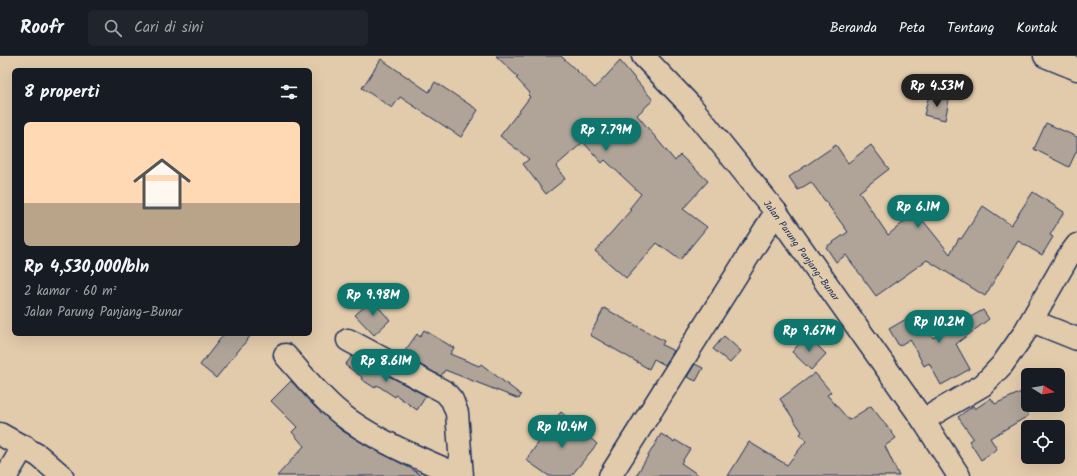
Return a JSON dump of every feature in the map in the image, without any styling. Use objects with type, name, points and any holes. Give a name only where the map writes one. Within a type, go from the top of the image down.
[{"type":"street","name":"Jalan Parung Panjang–Bunar","points":[[643,56],[690,105],[776,212],[923,420],[959,476]]},
{"type":"street","points":[[1046,56],[1077,69]]},
{"type":"street","points":[[610,476],[776,212]]},
{"type":"street","points":[[923,420],[983,385],[1002,365],[1032,322],[1068,257],[1077,245]]},
{"type":"street","points":[[1032,322],[1077,339]]},
{"type":"street","points":[[285,355],[329,402],[349,420],[385,440],[461,476],[457,413],[452,400],[445,392],[348,340]]},
{"type":"street","points":[[0,435],[24,446],[39,456],[62,476]]},
{"type":"street","points":[[6,476],[24,446]]},
{"type":"building","points":[[496,56],[561,56],[595,88],[620,61],[653,100],[637,115],[675,161],[680,155],[708,181],[683,209],[707,227],[680,260],[657,243],[626,278],[595,251],[631,210],[629,209],[641,194],[605,160],[602,163],[583,142],[556,166],[565,179],[546,194],[523,164],[529,159],[500,136],[530,97],[528,95],[530,93],[516,78],[518,77]]},
{"type":"building","points":[[381,59],[429,92],[435,82],[478,110],[461,137],[400,97],[392,108],[362,88]]},
{"type":"building","points":[[929,95],[949,100],[945,120],[924,115]]},
{"type":"building","points":[[1046,123],[1077,137],[1077,150],[1069,167],[1034,149]]},
{"type":"building","points":[[836,145],[848,163],[871,145],[889,169],[859,192],[888,235],[916,212],[950,254],[959,238],[961,239],[983,206],[1011,225],[1033,192],[1064,212],[1050,235],[1053,237],[1042,255],[1018,241],[985,296],[927,260],[876,296],[846,255],[836,262],[826,247],[848,232],[811,182],[798,190],[789,177]]},
{"type":"building","points":[[372,300],[390,320],[374,335],[355,315]]},
{"type":"building","points":[[604,308],[664,341],[662,345],[674,351],[665,365],[654,359],[649,369],[590,335]]},
{"type":"building","points":[[983,310],[989,319],[956,344],[970,369],[941,385],[929,363],[924,366],[910,339],[899,346],[889,329],[918,312],[933,338]]},
{"type":"building","points":[[424,330],[454,348],[450,354],[479,366],[481,364],[521,395],[519,399],[445,370],[441,376],[402,355],[417,334],[420,337]]},
{"type":"building","points":[[807,335],[826,354],[811,370],[792,352]]},
{"type":"building","points":[[222,336],[250,336],[216,378],[200,365]]},
{"type":"building","points":[[724,336],[741,351],[730,363],[713,349]]},
{"type":"building","points":[[352,356],[426,396],[417,410],[396,395],[395,397],[377,385],[375,388],[361,379],[362,377],[345,365]]},
{"type":"building","points":[[695,364],[703,368],[696,381],[687,377]]},
{"type":"building","points":[[815,373],[831,392],[827,395],[849,420],[871,406],[896,438],[885,446],[899,476],[728,476],[749,442],[787,465],[806,441],[800,434],[802,432],[780,399]]},
{"type":"building","points":[[291,381],[315,407],[341,430],[423,476],[277,476],[304,446],[292,432],[297,427],[271,401]]},
{"type":"building","points":[[1021,392],[1021,412],[1028,412],[1028,416],[990,438],[997,449],[981,460],[969,441],[973,438],[958,417],[973,406],[975,409],[991,398],[995,404]]},
{"type":"building","points":[[561,412],[597,444],[571,476],[549,476],[526,460],[549,428],[548,427]]},
{"type":"building","points":[[661,434],[690,449],[681,463],[700,476],[636,476]]}]
